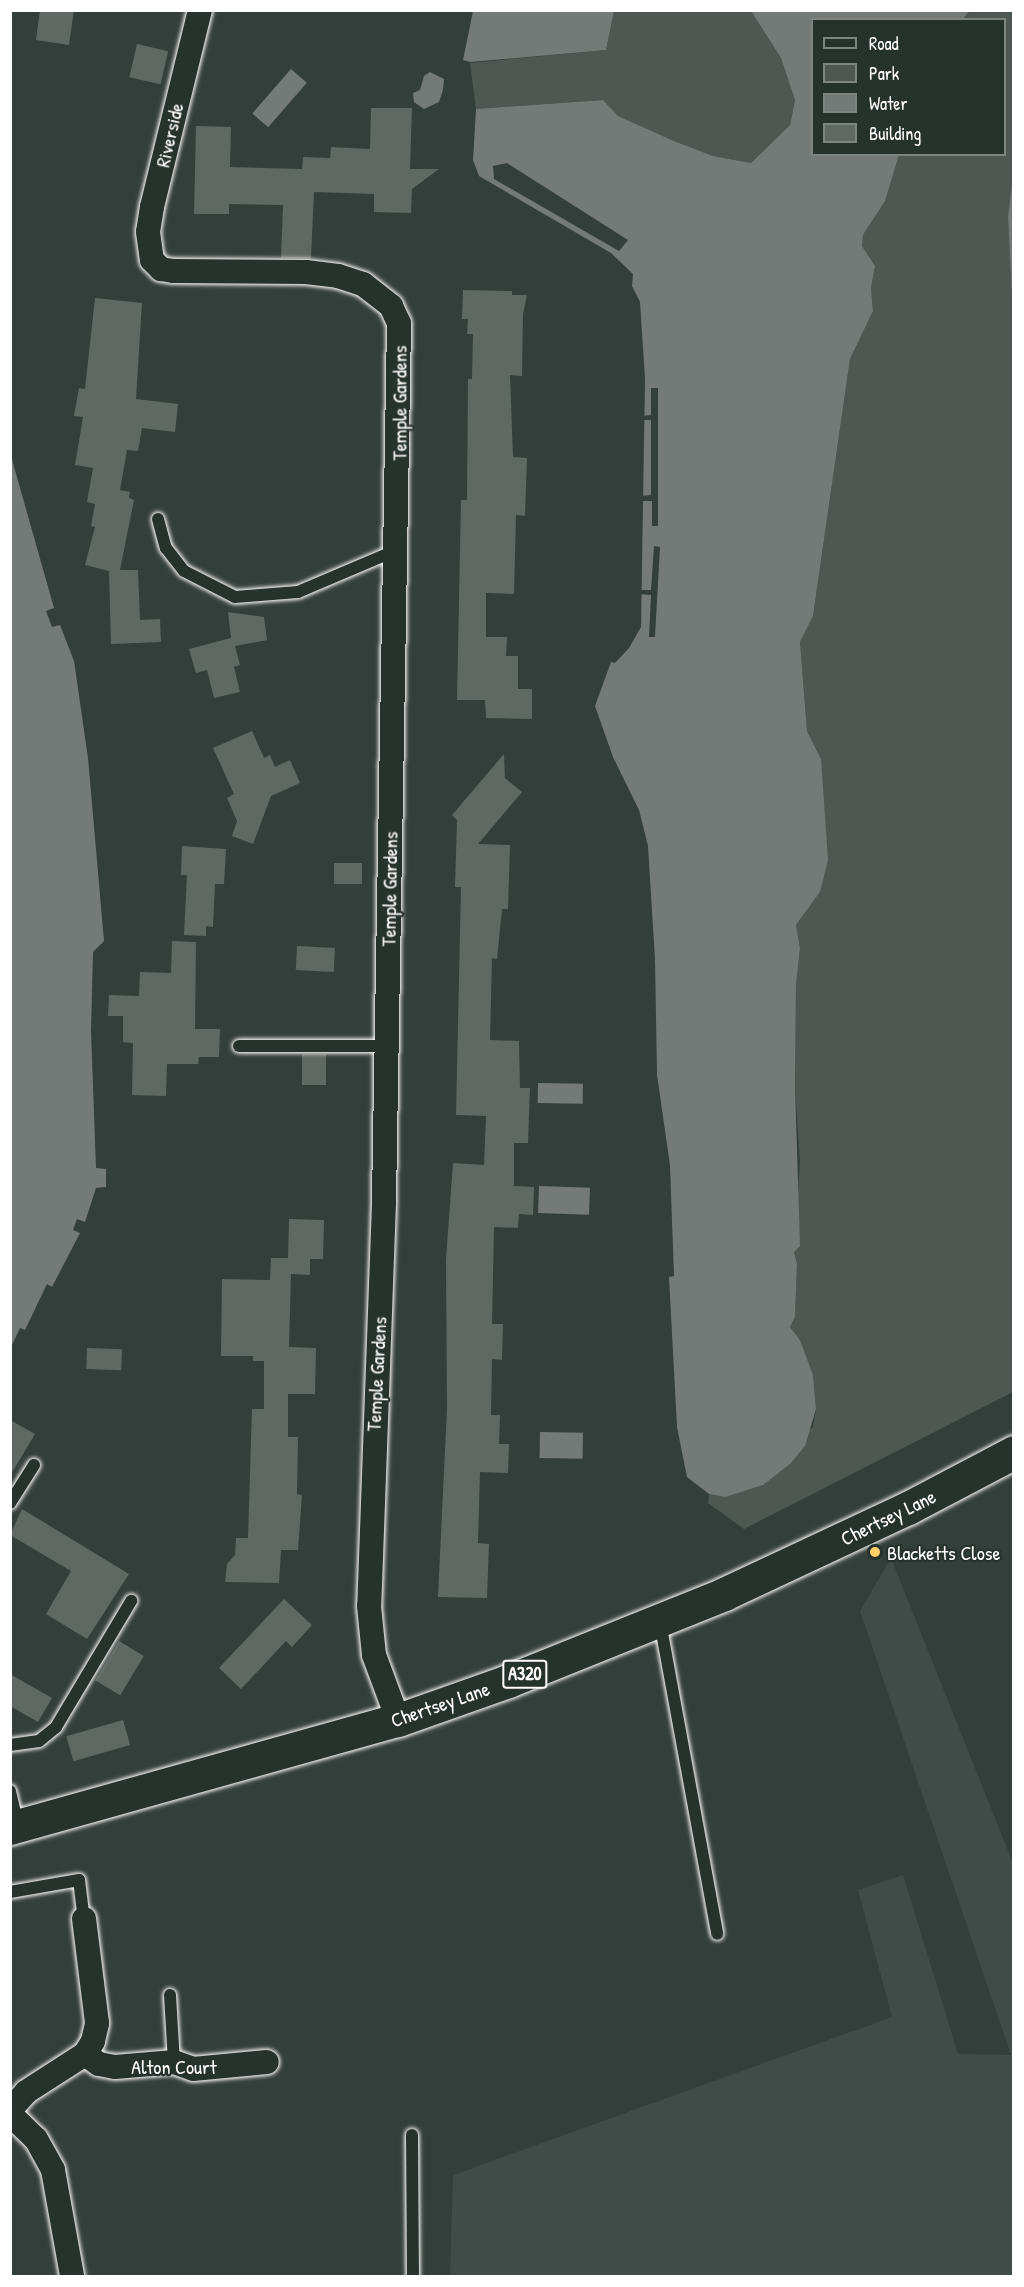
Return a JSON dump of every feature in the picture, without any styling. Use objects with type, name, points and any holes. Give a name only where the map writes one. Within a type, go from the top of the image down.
[{"type":"main road","name":"Chertsey Lane","points":[[14,1827],[398,1720],[660,1622],[888,1518],[1014,1452]]},
{"type":"street","name":"Riverside","points":[[152,261],[148,232],[152,207],[200,10]]},
{"type":"street","name":"Temple Gardens","points":[[152,261],[161,269],[174,271],[306,272],[338,276],[363,284],[391,306],[399,323],[387,1046],[369,1606],[374,1655],[398,1720]]},
{"type":"street","points":[[72,2277],[53,2170],[36,2139],[10,2112],[26,2092],[85,2054],[96,2023],[84,1919]]},
{"type":"street","name":"Alton Court","points":[[85,2054],[99,2064],[115,2067],[174,2062],[193,2068],[267,2062]]},
{"type":"lane","points":[[158,519],[166,548],[184,571],[235,597],[298,592],[397,550]]},
{"type":"lane","points":[[239,1046],[387,1046]]},
{"type":"lane","points":[[10,1503],[34,1465]]},
{"type":"lane","points":[[10,1745],[39,1741],[56,1727],[131,1601]]},
{"type":"lane","points":[[660,1622],[717,1934]]},
{"type":"lane","points":[[10,1791],[14,1827]]},
{"type":"lane","points":[[10,1892],[79,1880],[84,1919]]},
{"type":"lane","points":[[170,1995],[174,2062]]},
{"type":"lane","points":[[412,2135],[413,2277]]},
{"type":"shaded area","points":[[891,1558],[1013,1863],[1013,2276],[450,2276],[453,2175],[892,2017],[858,1890],[903,1875],[958,2054],[1011,2055],[860,1611]]},
{"type":"green space","points":[[614,11],[751,11],[781,58],[795,100],[790,125],[751,163],[713,156],[674,141],[618,116],[603,100],[476,109],[470,63],[606,50]]},
{"type":"green space","points":[[969,11],[1013,11],[1014,177],[1008,218],[1014,313],[1013,1392],[744,1529],[708,1503],[709,1494],[725,1497],[813,1427],[816,1409],[813,1375],[800,1340],[790,1327],[795,1317],[797,1264],[794,1252],[800,1163],[795,1086],[796,985],[800,948],[796,925],[820,892],[821,759],[807,731],[800,642],[813,616],[850,359],[873,311],[871,288],[875,266],[862,246],[863,235],[885,201],[899,156],[1006,156],[1006,18],[964,18]]},
{"type":"water","points":[[473,10],[614,11],[606,50],[470,62],[463,60]]},
{"type":"water","points":[[751,11],[969,11],[964,18],[811,18],[811,156],[899,156],[885,201],[863,235],[862,246],[875,266],[871,288],[873,311],[850,359],[813,616],[800,642],[807,731],[821,759],[828,860],[820,892],[796,925],[800,948],[796,985],[795,1086],[800,1246],[794,1252],[797,1264],[795,1317],[790,1327],[800,1340],[813,1375],[816,1409],[805,1446],[790,1464],[763,1485],[725,1497],[709,1494],[687,1477],[677,1427],[669,1277],[674,1276],[670,1165],[657,1075],[655,959],[648,846],[639,810],[613,757],[595,706],[611,662],[615,663],[629,648],[641,627],[645,379],[640,302],[632,286],[633,274],[611,253],[479,176],[473,160],[476,109],[603,100],[618,116],[674,141],[713,156],[751,163],[790,125],[795,100],[781,58]]},
{"type":"water","points":[[291,69],[307,83],[268,127],[252,114]]},
{"type":"water","points":[[430,72],[444,79],[443,90],[439,102],[424,109],[414,102],[413,93],[420,90],[424,76]]},
{"type":"water","points":[[1013,177],[1014,313],[1008,217]]},
{"type":"water","points":[[11,456],[54,608],[46,611],[52,627],[60,625],[74,661],[88,758],[104,941],[93,952],[91,1031],[96,1168],[106,1169],[106,1187],[96,1188],[85,1222],[77,1219],[73,1230],[80,1233],[52,1287],[47,1284],[25,1330],[20,1328],[11,1347]]},
{"type":"water","points":[[538,1083],[583,1084],[583,1104],[538,1103]]},
{"type":"water","points":[[539,1186],[590,1188],[589,1215],[538,1213]]},
{"type":"water","points":[[540,1432],[583,1433],[583,1459],[540,1458]]},
{"type":"pier","points":[[507,163],[628,240],[619,251],[494,179],[493,166]]},
{"type":"pier","points":[[651,388],[658,388],[658,526],[652,526],[652,501],[640,501],[640,496],[651,495],[651,420],[642,420],[642,416],[651,415]]},
{"type":"pier","points":[[654,546],[660,547],[655,637],[649,637],[651,595],[638,594],[639,590],[651,590]]},
{"type":"building","points":[[40,10],[74,10],[69,45],[36,40]]},
{"type":"building","points":[[137,44],[168,51],[161,84],[129,77]]},
{"type":"building","points":[[371,108],[412,108],[410,169],[439,169],[412,189],[411,213],[374,212],[374,194],[314,192],[311,258],[281,258],[283,205],[229,204],[229,214],[194,214],[196,126],[231,127],[230,167],[302,169],[303,157],[330,158],[331,147],[370,149]]},
{"type":"building","points":[[463,290],[512,291],[512,295],[527,295],[523,314],[522,376],[510,375],[513,457],[527,458],[525,516],[516,515],[514,594],[486,593],[486,637],[507,637],[506,656],[518,656],[518,689],[532,689],[532,719],[486,718],[485,700],[457,700],[461,500],[467,500],[468,379],[472,379],[473,334],[467,334],[468,319],[462,319]]},
{"type":"building","points":[[95,298],[142,303],[136,399],[178,404],[175,432],[142,428],[138,451],[127,450],[120,490],[130,492],[129,498],[134,500],[120,570],[138,570],[140,620],[160,619],[161,642],[111,644],[109,571],[85,565],[95,527],[91,526],[95,504],[87,502],[93,468],[75,465],[83,417],[74,416],[79,388],[85,389]]},
{"type":"building","points":[[228,612],[264,617],[267,640],[235,646],[240,665],[234,667],[240,692],[214,698],[207,670],[196,673],[189,649],[231,638]]},
{"type":"building","points":[[252,731],[264,758],[270,755],[275,767],[290,760],[300,783],[271,796],[253,844],[232,836],[237,821],[227,798],[234,794],[213,748]]},
{"type":"building","points":[[504,754],[505,778],[522,792],[478,844],[510,845],[508,909],[502,909],[497,959],[492,958],[490,1040],[519,1041],[520,1088],[530,1088],[528,1143],[514,1143],[514,1186],[534,1187],[533,1215],[519,1214],[518,1228],[494,1227],[492,1324],[503,1324],[502,1360],[492,1359],[491,1415],[500,1415],[499,1444],[509,1444],[508,1473],[480,1472],[478,1543],[489,1544],[487,1598],[438,1597],[447,1408],[446,1259],[453,1163],[484,1165],[486,1116],[456,1115],[461,887],[455,887],[457,820],[452,815]]},
{"type":"building","points":[[182,846],[226,849],[224,884],[215,884],[213,927],[206,926],[206,936],[184,935],[187,875],[181,875]]},
{"type":"building","points":[[334,863],[362,863],[362,884],[334,884]]},
{"type":"building","points":[[172,941],[196,942],[195,1029],[220,1029],[219,1057],[199,1057],[198,1064],[167,1064],[166,1096],[132,1095],[133,1043],[123,1042],[123,1016],[108,1016],[109,995],[139,996],[140,972],[171,973]]},
{"type":"building","points":[[297,946],[335,948],[334,972],[296,970]]},
{"type":"building","points":[[302,1054],[326,1054],[326,1085],[302,1085]]},
{"type":"building","points":[[289,1219],[324,1220],[323,1259],[310,1259],[310,1275],[291,1274],[289,1347],[316,1348],[315,1394],[288,1394],[288,1437],[298,1437],[297,1494],[302,1495],[298,1550],[281,1550],[279,1583],[225,1582],[227,1564],[235,1555],[236,1538],[248,1538],[252,1409],[264,1409],[264,1361],[253,1361],[253,1356],[221,1356],[222,1279],[270,1280],[271,1258],[288,1258]]},
{"type":"building","points":[[87,1348],[122,1349],[121,1370],[86,1369]]},
{"type":"building","points":[[10,1420],[35,1434],[10,1476]]},
{"type":"building","points":[[22,1509],[129,1574],[87,1639],[46,1614],[71,1571],[10,1535]]},
{"type":"building","points":[[284,1599],[312,1625],[292,1647],[286,1641],[241,1689],[219,1668]]},
{"type":"building","points":[[119,1641],[144,1656],[120,1695],[95,1680]]},
{"type":"building","points":[[10,1674],[52,1698],[38,1722],[10,1706]]},
{"type":"building","points":[[123,1720],[130,1745],[73,1761],[66,1736]]},
{"type":"place","name":"Blacketts Close","points":[[875,1552]]}]
